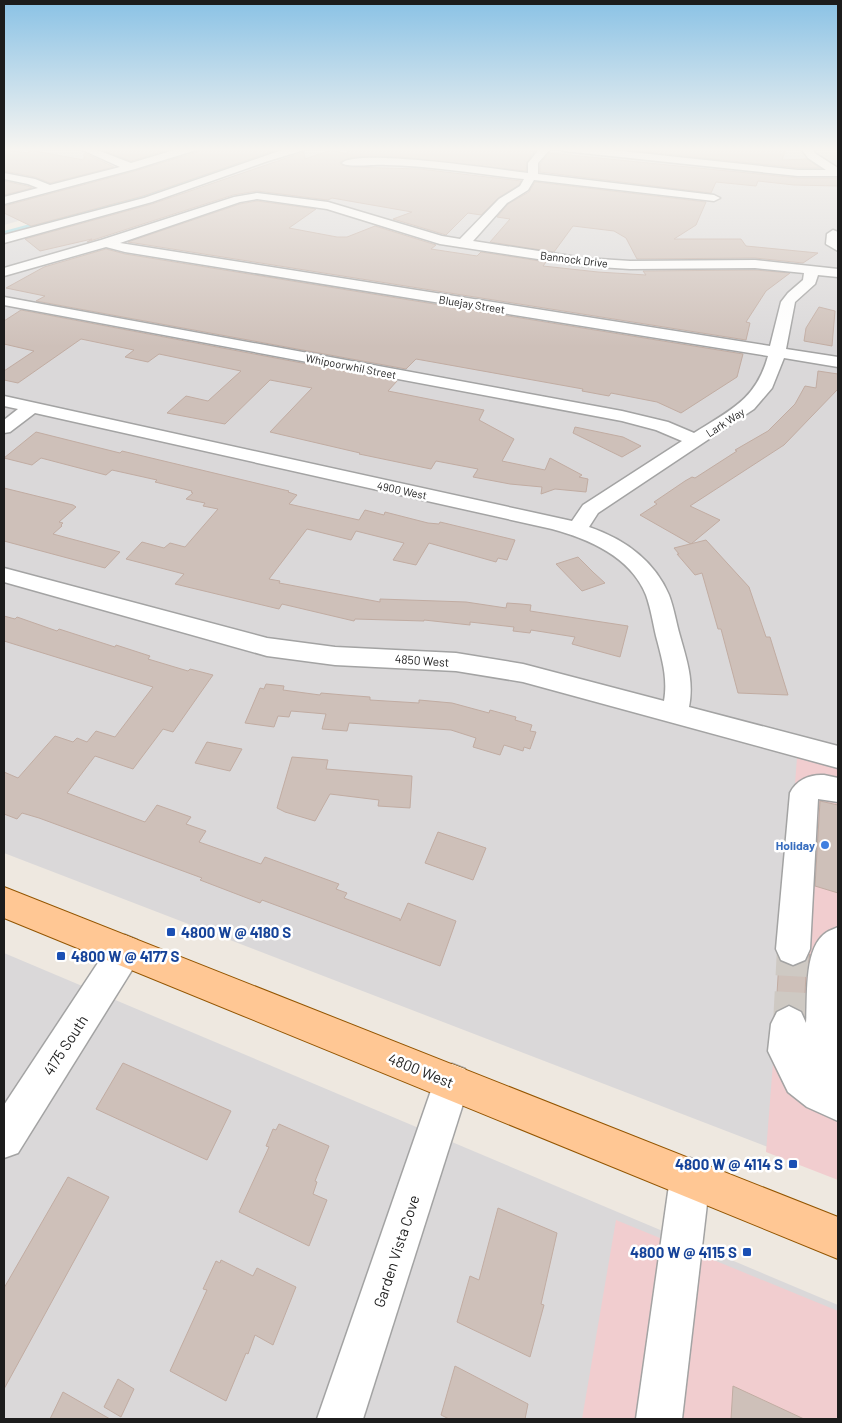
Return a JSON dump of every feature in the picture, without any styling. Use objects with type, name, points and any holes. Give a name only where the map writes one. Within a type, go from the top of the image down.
[{"type":"main road","name":"4800 West","points":[[4,902],[838,1238]]},
{"type":"street","points":[[4,239],[44,226],[91,214]]},
{"type":"street","name":"Bannock Drive","points":[[4,272],[106,243],[192,214]]},
{"type":"street","points":[[336,224],[360,214]]},
{"type":"street","name":"Bannock Drive","points":[[362,214],[419,234],[463,244],[593,263],[636,265],[755,264],[838,273]]},
{"type":"street","points":[[463,244],[490,214]]},
{"type":"street","points":[[833,234],[832,244],[838,247]]},
{"type":"street","name":"Bluejay Street","points":[[106,243],[125,248],[838,362]]},
{"type":"street","points":[[593,263],[597,246]]},
{"type":"street","name":"Lark Way","points":[[577,529],[590,509],[755,401],[767,385],[777,353],[787,305],[794,295],[810,281],[812,269]]},
{"type":"street","name":"Whipoorwhil Street","points":[[4,301],[622,416],[662,426],[696,441]]},
{"type":"street","name":"4900 West","points":[[4,401],[577,529],[601,538],[632,559],[642,569],[656,591],[678,674],[679,691],[675,714]]},
{"type":"street","points":[[4,428],[32,408]]},
{"type":"street","name":"4850 West","points":[[4,575],[267,647],[327,655],[456,662],[500,668],[838,757]]},
{"type":"street","points":[[793,949],[804,793],[813,786],[825,786],[838,790]]},
{"type":"street","points":[[829,1098],[827,956],[838,944]]},
{"type":"street","name":"4175 South","points":[[4,1139],[125,951]]},
{"type":"street","points":[[789,1024],[786,1051],[801,1079],[829,1098]]},
{"type":"street","name":"Garden Vista Cove","points":[[340,1419],[452,1082]]},
{"type":"street","points":[[659,1419],[690,1178]]},
{"type":"shaded area","points":[[4,214],[42,214],[4,225]]},
{"type":"shaded area","points":[[91,214],[838,214],[838,1174],[4,853],[4,240],[41,227]]},
{"type":"shaded area","points":[[797,758],[838,769],[838,1180],[766,1152]]},
{"type":"shaded area","points":[[4,953],[838,1305],[838,1419],[4,1419]]},
{"type":"shaded area","points":[[616,1220],[838,1311],[838,1419],[582,1419]]},
{"type":"building","points":[[7,214],[74,214],[31,226]]},
{"type":"building","points":[[114,214],[173,214],[87,242],[92,239],[40,251],[25,239]]},
{"type":"building","points":[[209,214],[308,214],[289,228],[337,237],[347,237],[375,226],[436,245],[431,249],[477,256],[481,252],[546,262],[543,266],[598,272],[646,275],[643,271],[755,270],[790,273],[766,291],[746,322],[750,323],[746,340],[128,242]]},
{"type":"building","points":[[405,214],[467,214],[446,235],[393,219]]},
{"type":"building","points":[[499,214],[701,214],[696,225],[674,239],[741,239],[746,246],[818,253],[803,263],[755,258],[637,259],[626,238],[614,231],[573,226],[554,252],[490,242],[510,219],[497,217]]},
{"type":"building","points":[[106,249],[125,254],[743,354],[737,377],[681,413],[657,402],[611,393],[609,396],[582,391],[583,389],[416,359],[406,369],[36,301],[45,296],[6,288],[44,267]]},
{"type":"building","points":[[819,307],[835,311],[832,346],[804,341],[806,328]]},
{"type":"building","points":[[21,310],[397,381],[388,391],[484,410],[479,420],[514,439],[502,461],[545,470],[550,458],[582,475],[579,477],[588,479],[586,492],[555,489],[541,494],[542,487],[510,484],[473,477],[478,469],[436,461],[431,469],[359,454],[270,432],[312,388],[270,380],[225,424],[167,413],[186,396],[208,401],[241,371],[159,354],[148,362],[125,357],[134,350],[81,339],[18,383],[4,380],[4,371],[34,351],[4,344],[4,321]]},
{"type":"building","points":[[818,371],[838,374],[838,389],[784,445],[690,506],[720,520],[691,544],[640,515],[657,504],[654,502],[685,481],[692,477],[695,478],[737,451],[735,450],[768,431],[795,404],[805,386],[816,388]]},
{"type":"building","points":[[575,427],[623,437],[641,446],[622,457],[573,433]]},
{"type":"building","points":[[36,432],[289,491],[297,495],[289,504],[359,520],[365,510],[384,515],[385,512],[428,523],[439,524],[440,522],[515,540],[507,560],[498,558],[496,562],[429,543],[416,565],[393,560],[404,543],[356,531],[351,540],[307,529],[269,579],[280,581],[279,583],[380,602],[380,599],[466,602],[506,608],[507,603],[521,604],[531,605],[530,611],[628,626],[620,657],[572,644],[575,637],[531,630],[530,633],[513,631],[514,627],[470,622],[470,625],[424,620],[355,619],[354,621],[282,604],[279,609],[175,584],[184,574],[126,559],[142,542],[164,548],[170,543],[185,547],[218,509],[203,506],[205,503],[186,499],[193,493],[192,491],[155,482],[157,480],[112,470],[106,475],[41,458],[32,465],[4,458]]},
{"type":"building","points":[[4,488],[73,505],[76,507],[59,522],[63,523],[62,526],[53,534],[120,552],[105,568],[4,541]]},
{"type":"building","points":[[706,540],[749,587],[766,637],[770,637],[788,695],[738,693],[721,629],[718,629],[702,573],[695,575],[674,548]]},
{"type":"building","points":[[578,557],[605,583],[582,591],[556,564]]},
{"type":"building","points":[[4,616],[15,619],[17,617],[57,631],[59,629],[115,647],[116,645],[150,656],[148,659],[188,671],[190,669],[213,675],[173,732],[163,729],[133,769],[95,756],[67,793],[145,822],[157,805],[191,817],[186,824],[206,831],[199,842],[261,864],[265,857],[339,884],[336,889],[347,893],[344,898],[400,919],[400,921],[408,903],[456,921],[440,966],[262,900],[260,903],[200,880],[202,878],[39,818],[22,813],[17,819],[4,814],[4,772],[18,778],[55,736],[73,742],[77,738],[87,742],[96,731],[115,737],[153,687],[4,641]]},
{"type":"building","points":[[266,684],[284,686],[283,690],[320,695],[321,693],[370,697],[370,700],[419,703],[419,700],[452,703],[489,713],[490,710],[516,717],[515,720],[532,725],[530,731],[536,732],[530,749],[524,747],[523,751],[504,745],[500,755],[473,747],[476,738],[451,730],[349,723],[347,731],[322,729],[326,714],[291,711],[289,717],[278,716],[274,727],[245,723],[260,688],[264,689]]},
{"type":"building","points":[[207,742],[242,749],[230,771],[195,763]]},
{"type":"building","points":[[292,757],[328,760],[326,769],[412,776],[410,808],[378,806],[379,800],[330,794],[315,821],[285,812],[277,808]]},
{"type":"building","name":"Holiday","points":[[820,801],[838,805],[838,893],[815,886]]},
{"type":"building","points":[[438,832],[486,848],[473,880],[425,863]]},
{"type":"building","points":[[810,954],[806,973],[804,1015],[802,1010],[790,1004],[776,1010],[779,961],[794,967],[806,962]]},
{"type":"building","points":[[123,1063],[231,1111],[207,1160],[96,1109]]},
{"type":"building","points":[[279,1124],[329,1146],[315,1181],[317,1182],[313,1194],[327,1200],[309,1246],[239,1212],[269,1147],[266,1146],[273,1129],[276,1130]]},
{"type":"building","points":[[68,1177],[109,1197],[4,1389],[4,1288]]},
{"type":"building","points":[[498,1208],[557,1233],[541,1304],[544,1305],[530,1357],[457,1322],[470,1276],[479,1280]]},
{"type":"building","points":[[221,1260],[253,1276],[257,1268],[296,1287],[273,1345],[255,1335],[226,1401],[170,1371],[207,1290],[203,1289],[216,1261],[220,1263]]},
{"type":"building","points":[[455,1366],[528,1404],[525,1419],[449,1419],[441,1415]]},
{"type":"building","points":[[118,1379],[134,1389],[121,1417],[104,1407]]},
{"type":"building","points":[[733,1386],[804,1419],[731,1419]]},
{"type":"building","points":[[63,1392],[110,1419],[50,1419]]},
{"type":"waterway","points":[[4,234],[77,214]]},
{"type":"tunnel","points":[[789,1024],[793,949]]},
{"type":"place","name":"Holiday","points":[[825,845]]},
{"type":"place","name":"4800 W @ 4180 S","points":[[171,932]]},
{"type":"place","name":"4800 W @ 4177 S","points":[[61,956]]},
{"type":"place","name":"4800 W @ 4114 S","points":[[793,1164]]},
{"type":"place","name":"4800 W @ 4115 S","points":[[747,1252]]}]
